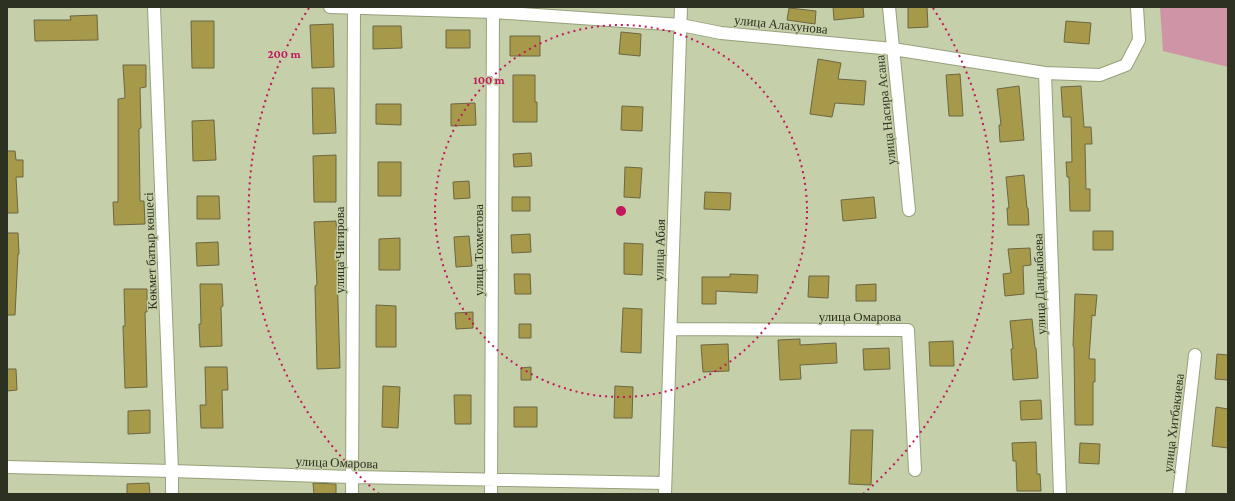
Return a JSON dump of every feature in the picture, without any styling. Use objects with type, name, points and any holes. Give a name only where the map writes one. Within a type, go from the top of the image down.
[{"type":"street","name":"Көкмет батыр көшесі","points":[[154,7],[172,494]]},
{"type":"street","name":"улица Алахунова","points":[[330,7],[493,9],[681,25],[721,33],[893,50],[1046,73],[1100,76],[1126,65],[1139,40],[1137,7]]},
{"type":"street","name":"улица Чигирова","points":[[352,494],[354,7]]},
{"type":"street","name":"улица Абая","points":[[665,488],[681,7]]},
{"type":"street","name":"улица Насира Асана","points":[[889,7],[909,210]]},
{"type":"street","name":"улица Тохметова","points":[[491,494],[493,9]]},
{"type":"street","name":"улица Дандыбаева","points":[[1046,73],[1060,494]]},
{"type":"street","name":"улица Омарова","points":[[670,329],[908,330],[915,470]]},
{"type":"street","name":"улица Хитбакиева","points":[[1179,494],[1195,354]]},
{"type":"street","name":"улица Омарова","points":[[7,467],[491,480],[665,488]]},
{"type":"shaded area","points":[[1160,7],[1228,7],[1228,67],[1163,51]]},
{"type":"building","points":[[833,7],[863,7],[864,17],[834,20]]},
{"type":"building","points":[[908,7],[927,7],[928,27],[908,28]]},
{"type":"building","points":[[789,8],[816,11],[815,24],[787,20]]},
{"type":"building","points":[[97,15],[98,40],[35,41],[34,20],[71,20],[70,16]]},
{"type":"building","points":[[191,21],[214,21],[214,68],[192,68]]},
{"type":"building","points":[[1066,21],[1091,23],[1089,44],[1064,42]]},
{"type":"building","points":[[333,24],[334,67],[312,68],[310,25]]},
{"type":"building","points":[[373,26],[401,26],[402,48],[373,49]]},
{"type":"building","points":[[446,30],[470,30],[470,48],[446,48]]},
{"type":"building","points":[[621,32],[641,34],[640,56],[619,54]]},
{"type":"building","points":[[510,36],[540,36],[540,56],[510,56]]},
{"type":"building","points":[[818,59],[841,63],[838,79],[866,81],[864,105],[835,103],[832,117],[810,114]]},
{"type":"building","points":[[123,65],[146,65],[146,87],[140,88],[141,128],[139,129],[140,201],[144,201],[145,224],[114,225],[113,202],[118,202],[118,99],[125,98]]},
{"type":"building","points":[[960,74],[963,116],[949,116],[946,75]]},
{"type":"building","points":[[513,75],[535,75],[537,122],[513,122]]},
{"type":"building","points":[[1019,86],[1024,140],[1000,142],[999,125],[1001,125],[997,89]]},
{"type":"building","points":[[1081,86],[1084,127],[1091,127],[1092,144],[1085,144],[1086,189],[1090,189],[1090,211],[1070,211],[1069,177],[1067,177],[1066,162],[1072,162],[1071,117],[1063,117],[1061,87]]},
{"type":"building","points":[[312,88],[334,88],[336,133],[313,134]]},
{"type":"building","points":[[475,103],[476,125],[451,126],[451,104]]},
{"type":"building","points":[[376,104],[401,104],[401,125],[376,124]]},
{"type":"building","points":[[622,106],[643,107],[642,131],[621,130]]},
{"type":"building","points":[[214,120],[216,160],[193,161],[192,121]]},
{"type":"building","points":[[7,151],[15,151],[16,160],[23,160],[23,177],[16,177],[18,213],[7,213]]},
{"type":"building","points":[[531,153],[532,166],[514,167],[513,154]]},
{"type":"building","points":[[336,155],[336,202],[314,202],[313,156]]},
{"type":"building","points":[[378,162],[401,162],[401,196],[378,196]]},
{"type":"building","points":[[625,167],[642,168],[640,198],[624,197]]},
{"type":"building","points":[[1024,175],[1029,225],[1008,225],[1007,208],[1009,208],[1006,177]]},
{"type":"building","points":[[469,181],[470,198],[454,199],[453,182]]},
{"type":"building","points":[[705,192],[731,193],[730,210],[704,209]]},
{"type":"building","points":[[197,196],[219,196],[220,219],[197,219]]},
{"type":"building","points":[[512,197],[530,197],[530,211],[512,211]]},
{"type":"building","points":[[874,197],[876,218],[843,221],[841,200]]},
{"type":"building","points":[[336,221],[339,269],[337,269],[340,368],[317,369],[315,286],[317,285],[314,222]]},
{"type":"building","points":[[1093,231],[1113,231],[1113,250],[1093,250]]},
{"type":"building","points":[[7,233],[18,233],[19,254],[15,315],[7,315]]},
{"type":"building","points":[[530,234],[531,252],[512,253],[511,235]]},
{"type":"building","points":[[469,236],[472,266],[456,267],[454,237]]},
{"type":"building","points":[[400,238],[400,270],[379,270],[379,239]]},
{"type":"building","points":[[218,242],[219,265],[197,266],[196,243]]},
{"type":"building","points":[[624,243],[643,244],[642,275],[624,274]]},
{"type":"building","points":[[1030,248],[1031,265],[1023,266],[1024,294],[1005,296],[1003,274],[1011,273],[1008,249]]},
{"type":"building","points":[[514,274],[530,274],[531,294],[515,294]]},
{"type":"building","points":[[730,274],[758,275],[757,293],[716,291],[716,304],[702,304],[702,277],[730,277]]},
{"type":"building","points":[[809,276],[829,276],[828,298],[808,297]]},
{"type":"building","points":[[200,284],[222,284],[222,346],[200,347]]},
{"type":"building","points":[[876,284],[876,301],[856,301],[856,285]]},
{"type":"building","points":[[124,289],[147,289],[147,312],[145,312],[147,387],[125,388],[123,326],[125,326]]},
{"type":"building","points":[[1075,294],[1097,295],[1095,316],[1092,315],[1089,359],[1095,359],[1095,382],[1093,382],[1093,425],[1075,425],[1073,346]]},
{"type":"building","points":[[376,305],[396,306],[396,347],[376,347]]},
{"type":"building","points":[[623,308],[642,309],[641,353],[621,352]]},
{"type":"building","points":[[473,312],[473,328],[456,329],[455,313]]},
{"type":"building","points":[[1032,319],[1038,378],[1013,380],[1011,349],[1013,349],[1010,321]]},
{"type":"building","points":[[519,324],[531,324],[531,338],[519,338]]},
{"type":"building","points":[[800,339],[800,345],[836,343],[837,363],[800,365],[801,379],[780,380],[778,340]]},
{"type":"building","points":[[953,341],[954,366],[930,366],[929,342]]},
{"type":"building","points":[[728,344],[729,371],[703,372],[701,345]]},
{"type":"building","points":[[889,348],[890,369],[864,370],[863,349]]},
{"type":"building","points":[[1217,354],[1228,355],[1228,380],[1215,379]]},
{"type":"building","points":[[205,367],[227,367],[228,390],[222,390],[223,428],[201,428],[200,405],[206,405]]},
{"type":"building","points":[[531,367],[531,380],[521,380],[521,368]]},
{"type":"building","points":[[7,369],[16,369],[17,390],[7,391]]},
{"type":"building","points":[[383,386],[400,387],[398,428],[382,427]]},
{"type":"building","points":[[615,386],[633,387],[632,418],[614,418]]},
{"type":"building","points":[[454,395],[471,395],[471,424],[455,424]]},
{"type":"building","points":[[1041,400],[1042,419],[1021,420],[1020,401]]},
{"type":"building","points":[[514,407],[537,407],[537,427],[514,427]]},
{"type":"building","points":[[1216,407],[1228,409],[1228,448],[1212,446]]},
{"type":"building","points":[[150,410],[150,433],[128,434],[128,411]]},
{"type":"building","points":[[851,430],[873,430],[871,485],[849,484]]},
{"type":"building","points":[[1036,442],[1037,474],[1040,474],[1041,491],[1017,491],[1016,461],[1013,461],[1012,443]]},
{"type":"building","points":[[1080,443],[1100,444],[1099,464],[1079,463]]},
{"type":"building","points":[[149,483],[150,494],[127,494],[127,484]]},
{"type":"building","points":[[313,483],[336,484],[336,494],[314,494]]}]
